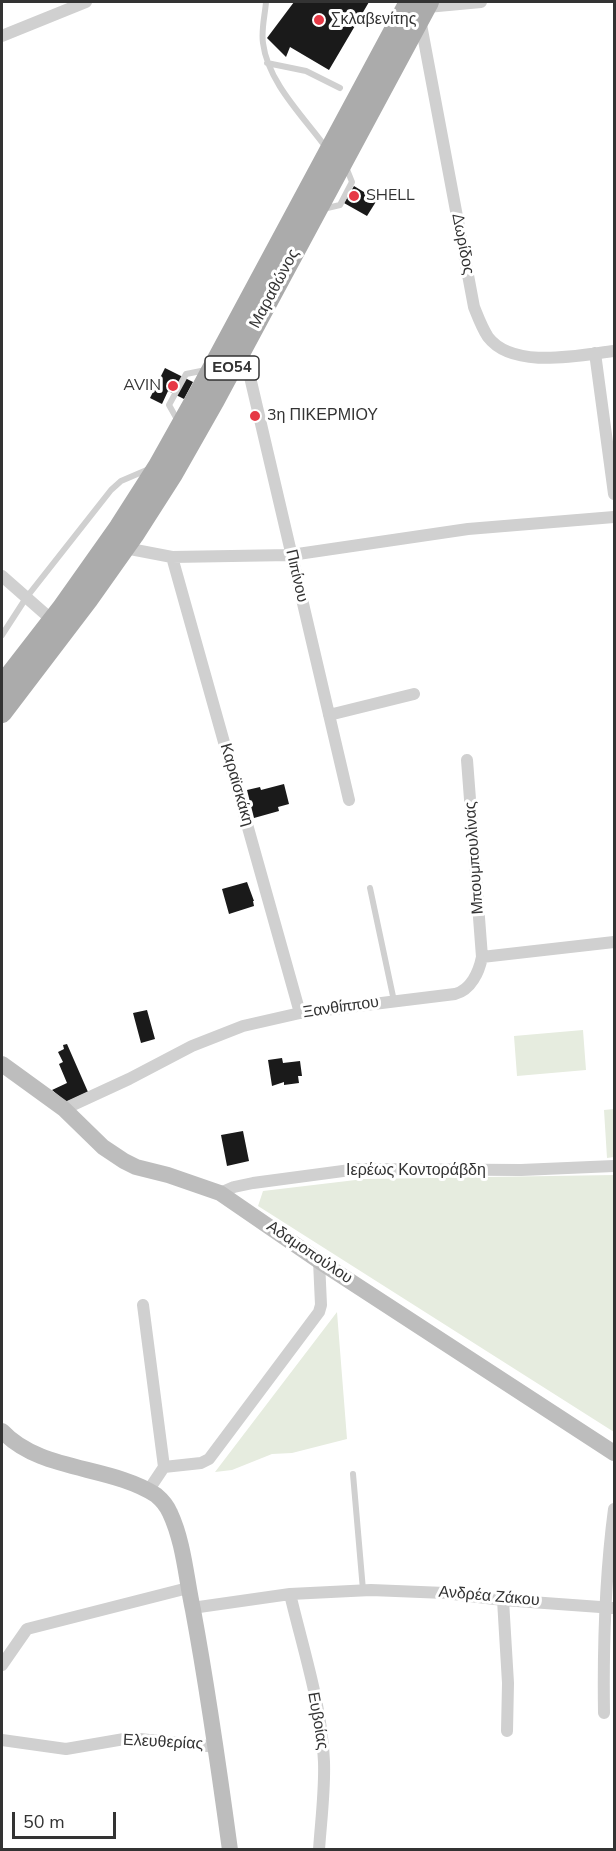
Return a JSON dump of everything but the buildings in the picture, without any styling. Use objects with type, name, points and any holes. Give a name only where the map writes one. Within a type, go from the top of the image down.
[{"type":"main road","name":"Μαραθώνος","points":[[2,685],[119,527],[158,466],[421,7]]},
{"type":"main road","name":"Μαραθώνος","points":[[2,713],[58,641],[125,548],[173,474],[317,210],[336,156]]},
{"type":"street","points":[[2,36],[86,2]]},
{"type":"street","points":[[421,7],[481,2]]},
{"type":"street","name":"Δωρίδος","points":[[421,7],[474,307],[489,338],[517,355],[548,358],[615,351]]},
{"type":"street","points":[[595,353],[615,494]]},
{"type":"street","name":"Πιπίνου","points":[[239,355],[250,377],[349,800]]},
{"type":"street","points":[[125,548],[172,557],[291,555],[468,529],[615,517]]},
{"type":"street","name":"Καραϊσκάκη","points":[[172,557],[300,1013]]},
{"type":"street","points":[[2,576],[52,620]]},
{"type":"street","points":[[329,716],[414,694]]},
{"type":"street","name":"Μπουμπουλίνας","points":[[467,760],[482,957]]},
{"type":"street","points":[[482,957],[615,942]]},
{"type":"street","name":"Ξανθίππου","points":[[63,1109],[129,1079],[182,1051],[224,1032],[255,1022],[300,1013],[461,993],[470,985],[482,957]]},
{"type":"street","name":"Αδαμοπούλου","points":[[2,1064],[63,1109],[103,1147],[124,1161],[136,1167],[220,1192],[319,1261],[615,1453]]},
{"type":"street","name":"Ιερέως Κοντοράβδη","points":[[220,1192],[253,1183],[358,1169],[511,1170],[615,1166]]},
{"type":"street","points":[[164,1467],[204,1463],[223,1441],[319,1312],[321,1305],[319,1261]]},
{"type":"street","points":[[143,1305],[164,1467],[148,1491]]},
{"type":"street","points":[[2,1431],[16,1444],[38,1455],[123,1479],[148,1491],[162,1500],[170,1512],[180,1543],[217,1747],[230,1850]]},
{"type":"street","points":[[604,1713],[610,1607],[609,1550],[615,1509]]},
{"type":"street","points":[[2,1665],[27,1629],[188,1588]]},
{"type":"street","name":"Ανδρέα Ζάκου","points":[[192,1608],[290,1594],[363,1591],[445,1593],[503,1600],[610,1607]]},
{"type":"street","name":"Ευβοίας","points":[[290,1594],[320,1729],[324,1760],[319,1850]]},
{"type":"street","points":[[503,1600],[508,1683],[507,1731]]},
{"type":"street","name":"Ελευθερίας","points":[[2,1740],[66,1749],[130,1738],[217,1747]]},
{"type":"lane","points":[[266,2],[262,41],[267,63],[280,86],[336,156]]},
{"type":"lane","points":[[267,63],[306,71],[340,88]]},
{"type":"lane","points":[[2,636],[26,598],[111,490],[126,478],[158,466]]},
{"type":"lane","points":[[370,888],[394,1001]]},
{"type":"lane","points":[[353,1474],[363,1591]]},
{"type":"shaded area","points":[[583,1030],[586,1070],[517,1076],[514,1036]]},
{"type":"shaded area","points":[[614,1109],[614,1157],[607,1158],[604,1110]]},
{"type":"shaded area","points":[[614,1175],[614,1432],[258,1206],[263,1191],[364,1179]]},
{"type":"shaded area","points":[[337,1312],[347,1439],[292,1453],[272,1454],[232,1470],[215,1472]]},
{"type":"place","name":"Σκλαβενίτης","points":[[319,20]]},
{"type":"place","name":"SHELL","points":[[354,196]]},
{"type":"place","name":"AVIN","points":[[173,386]]},
{"type":"place","name":"3η ΠΙΚΕΡΜΙΟΥ","points":[[255,416]]}]
